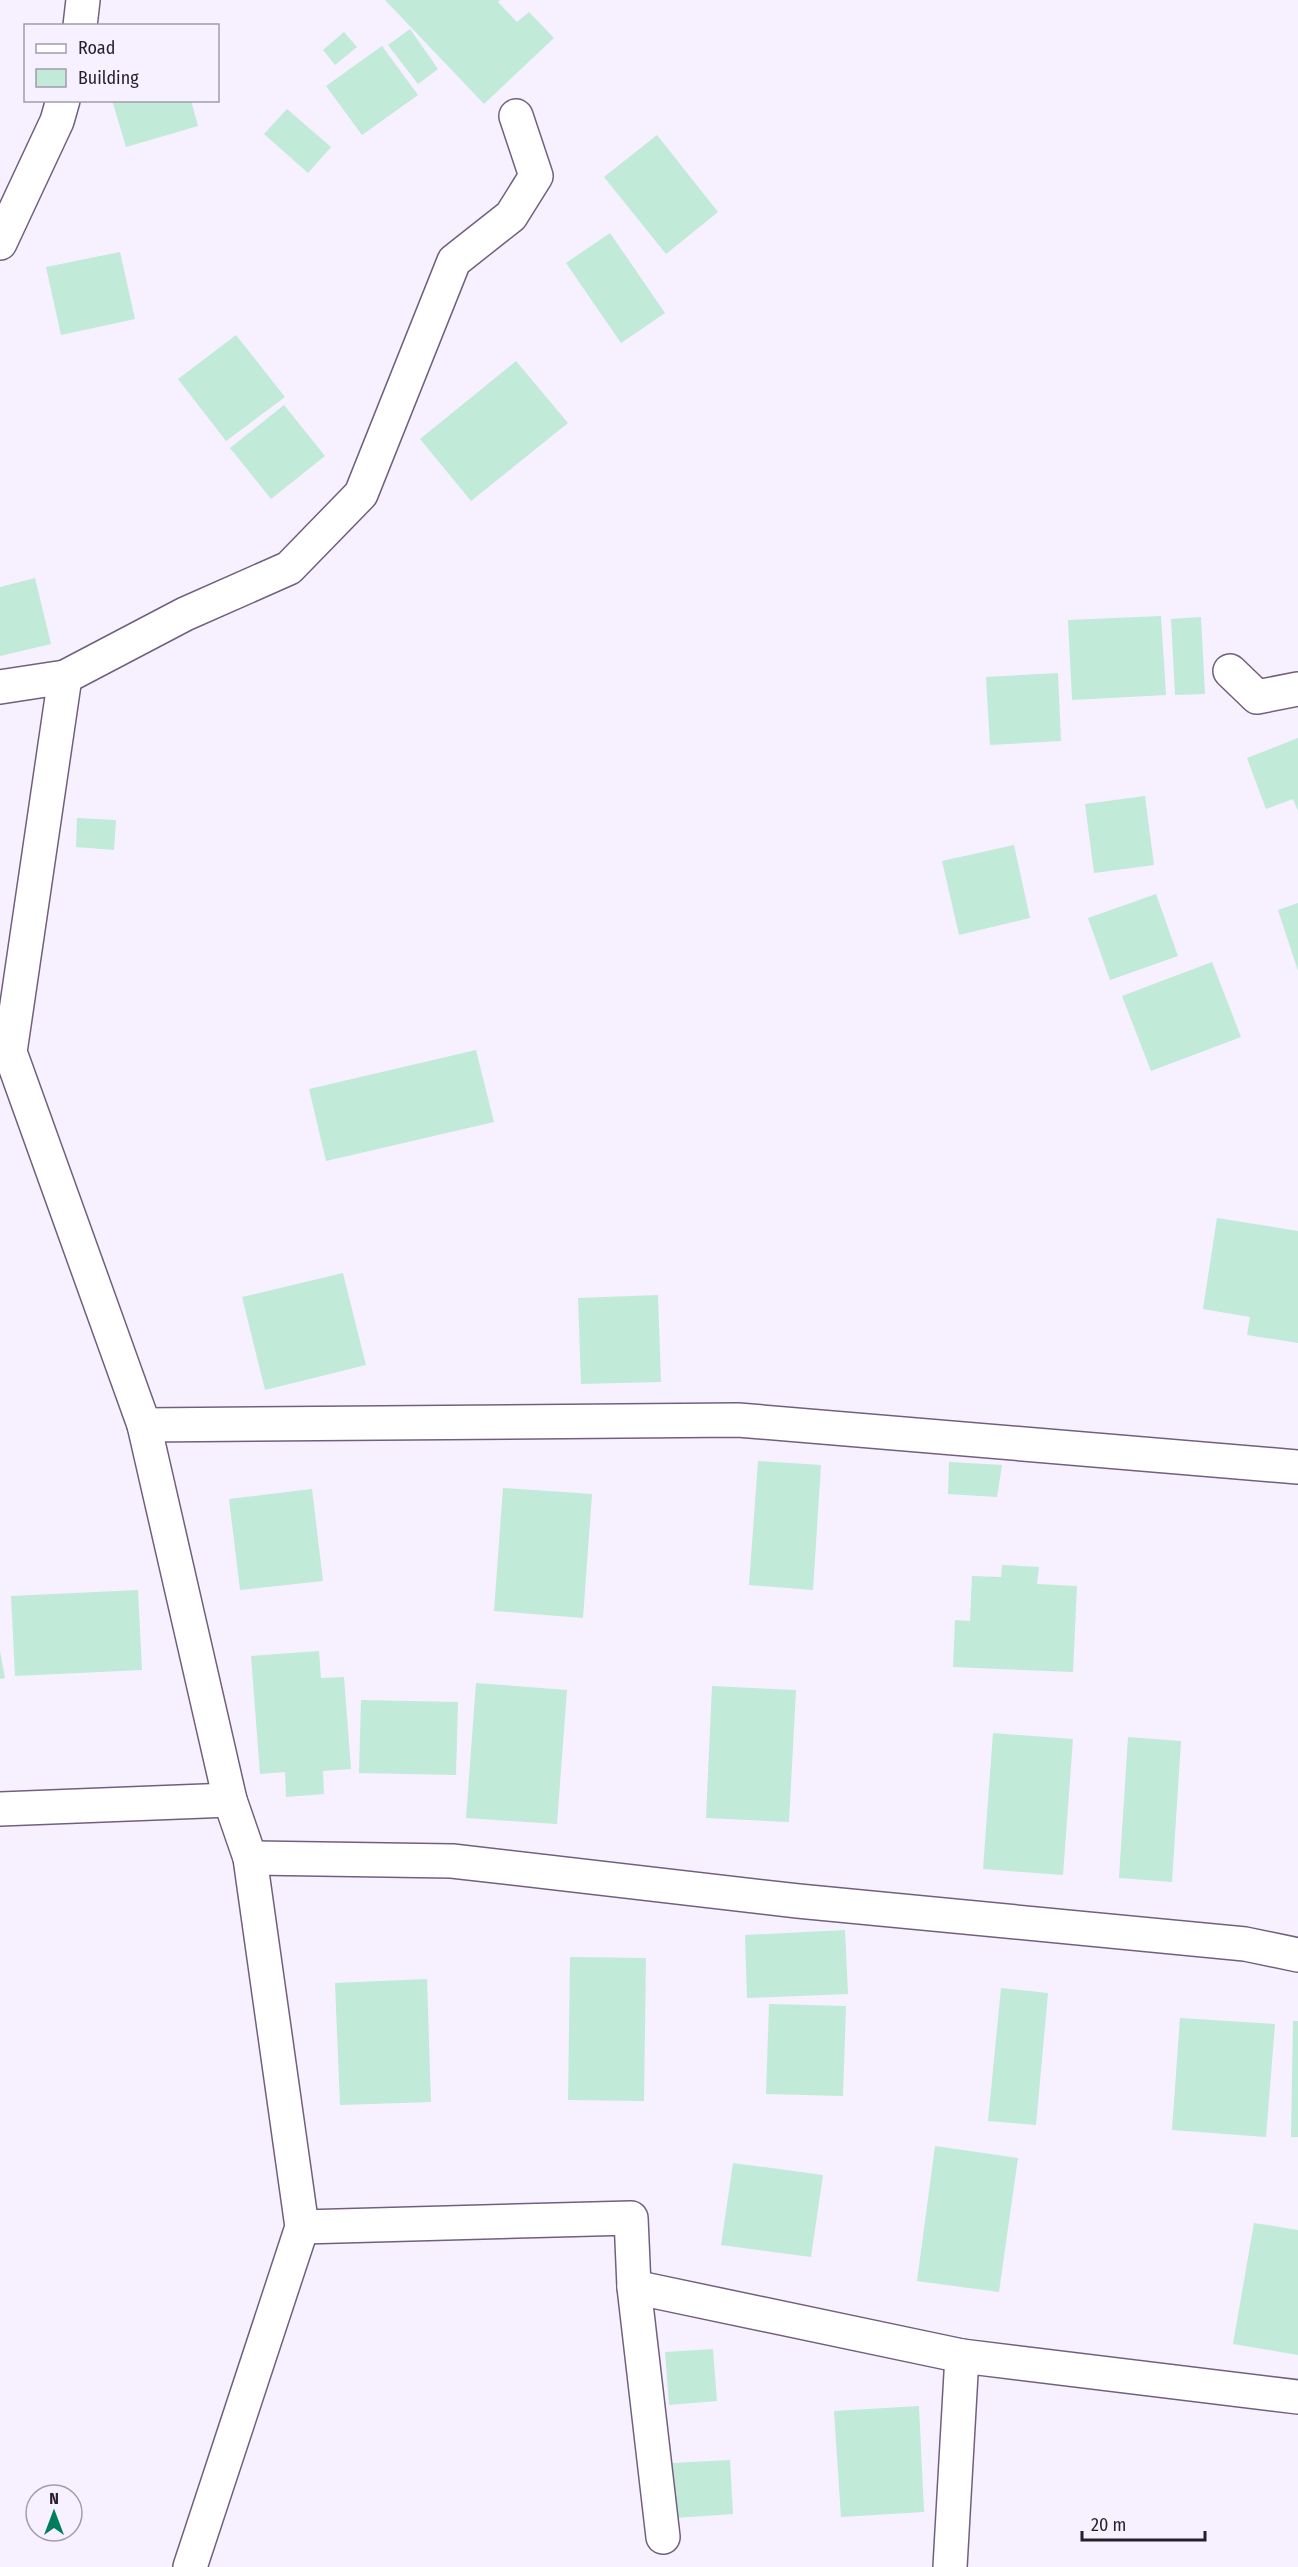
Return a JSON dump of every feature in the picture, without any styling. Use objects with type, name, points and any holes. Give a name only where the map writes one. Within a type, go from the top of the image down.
[{"type":"street","points":[[80,24],[83,0]]},
{"type":"street","points":[[0,243],[57,121],[62,102]]},
{"type":"street","points":[[0,687],[65,677],[185,614],[289,568],[361,494],[454,261],[511,216],[536,176],[516,116]]},
{"type":"street","points":[[1230,671],[1257,697],[1298,689]]},
{"type":"street","points":[[65,677],[10,1052],[144,1425],[230,1800],[250,1858],[302,2227],[190,2567]]},
{"type":"street","points":[[144,1425],[738,1420],[1298,1467]]},
{"type":"street","points":[[0,1809],[230,1800]]},
{"type":"street","points":[[250,1858],[452,1861],[798,1901],[1245,1944],[1298,1955]]},
{"type":"street","points":[[302,2227],[631,2217],[634,2287],[663,2536]]},
{"type":"street","points":[[634,2287],[962,2356],[1298,2397]]},
{"type":"street","points":[[951,2567],[962,2356]]},
{"type":"building","points":[[385,0],[500,0],[498,2],[517,22],[529,12],[554,38],[484,104]]},
{"type":"building","points":[[410,29],[438,69],[418,84],[388,45]]},
{"type":"building","points":[[344,32],[357,47],[335,65],[323,50]]},
{"type":"building","points":[[382,46],[418,95],[362,135],[326,86]]},
{"type":"building","points":[[113,102],[192,102],[198,126],[126,147]]},
{"type":"building","points":[[287,109],[331,147],[308,173],[264,134]]},
{"type":"building","points":[[657,135],[718,212],[666,254],[604,177]]},
{"type":"building","points":[[610,233],[665,313],[621,343],[566,263]]},
{"type":"building","points":[[120,252],[135,319],[61,335],[46,267]]},
{"type":"building","points":[[236,335],[285,397],[226,441],[178,379]]},
{"type":"building","points":[[516,361],[568,423],[471,501],[420,439]]},
{"type":"building","points":[[284,405],[325,456],[271,499],[230,448]]},
{"type":"building","points":[[35,578],[51,644],[0,656],[0,587]]},
{"type":"building","points":[[1161,616],[1166,695],[1072,700],[1068,620]]},
{"type":"building","points":[[1201,617],[1205,694],[1175,695],[1171,619]]},
{"type":"building","points":[[1058,673],[1061,741],[990,745],[986,677]]},
{"type":"building","points":[[1298,738],[1298,811],[1293,799],[1266,809],[1247,758]]},
{"type":"building","points":[[1145,796],[1154,865],[1094,873],[1085,804]]},
{"type":"building","points":[[77,818],[116,820],[114,850],[76,847]]},
{"type":"building","points":[[1014,845],[1030,918],[959,935],[942,861]]},
{"type":"building","points":[[1156,894],[1178,956],[1110,980],[1088,918]]},
{"type":"building","points":[[1298,903],[1298,971],[1278,910]]},
{"type":"building","points":[[1212,962],[1241,1037],[1151,1071],[1122,996]]},
{"type":"building","points":[[476,1050],[494,1122],[326,1161],[309,1089]]},
{"type":"building","points":[[1217,1218],[1298,1231],[1298,1343],[1247,1335],[1250,1317],[1203,1309]]},
{"type":"building","points":[[343,1273],[366,1365],[265,1390],[242,1297]]},
{"type":"building","points":[[658,1295],[661,1382],[581,1384],[578,1298]]},
{"type":"building","points":[[758,1461],[821,1465],[813,1590],[749,1585]]},
{"type":"building","points":[[949,1462],[1002,1465],[997,1497],[948,1494]]},
{"type":"building","points":[[503,1488],[592,1494],[583,1618],[494,1611]]},
{"type":"building","points":[[312,1489],[323,1581],[240,1590],[229,1499]]},
{"type":"building","points":[[1002,1565],[1039,1567],[1037,1584],[1077,1586],[1073,1672],[953,1667],[955,1620],[970,1621],[972,1576],[1001,1577]]},
{"type":"building","points":[[138,1590],[142,1670],[15,1676],[11,1596]]},
{"type":"building","points":[[0,1651],[5,1678],[0,1679]]},
{"type":"building","points":[[319,1651],[321,1678],[344,1677],[351,1769],[323,1771],[324,1794],[286,1797],[285,1772],[260,1774],[251,1656]]},
{"type":"building","points":[[476,1683],[567,1690],[557,1824],[466,1818]]},
{"type":"building","points":[[712,1686],[796,1690],[789,1822],[706,1818]]},
{"type":"building","points":[[361,1700],[458,1702],[456,1775],[359,1773]]},
{"type":"building","points":[[993,1733],[1073,1739],[1063,1875],[983,1869]]},
{"type":"building","points":[[1128,1737],[1181,1741],[1172,1882],[1119,1878]]},
{"type":"building","points":[[845,1930],[848,1994],[747,1998],[745,1935]]},
{"type":"building","points":[[570,1957],[646,1958],[644,2101],[568,2100]]},
{"type":"building","points":[[427,1979],[431,2102],[340,2105],[335,1983]]},
{"type":"building","points":[[1001,1988],[1048,1993],[1036,2125],[988,2121]]},
{"type":"building","points":[[769,2004],[846,2006],[843,2096],[766,2094]]},
{"type":"building","points":[[1180,2018],[1275,2024],[1266,2137],[1172,2130]]},
{"type":"building","points":[[1293,2021],[1298,2021],[1298,2137],[1291,2137]]},
{"type":"building","points":[[935,2146],[1018,2158],[999,2292],[917,2281]]},
{"type":"building","points":[[733,2163],[823,2175],[811,2257],[721,2245]]},
{"type":"building","points":[[1254,2223],[1298,2230],[1298,2355],[1233,2344]]},
{"type":"building","points":[[713,2349],[717,2401],[669,2405],[665,2352]]},
{"type":"building","points":[[919,2406],[924,2512],[841,2517],[834,2411]]},
{"type":"building","points":[[730,2460],[733,2514],[675,2518],[671,2463]]}]
